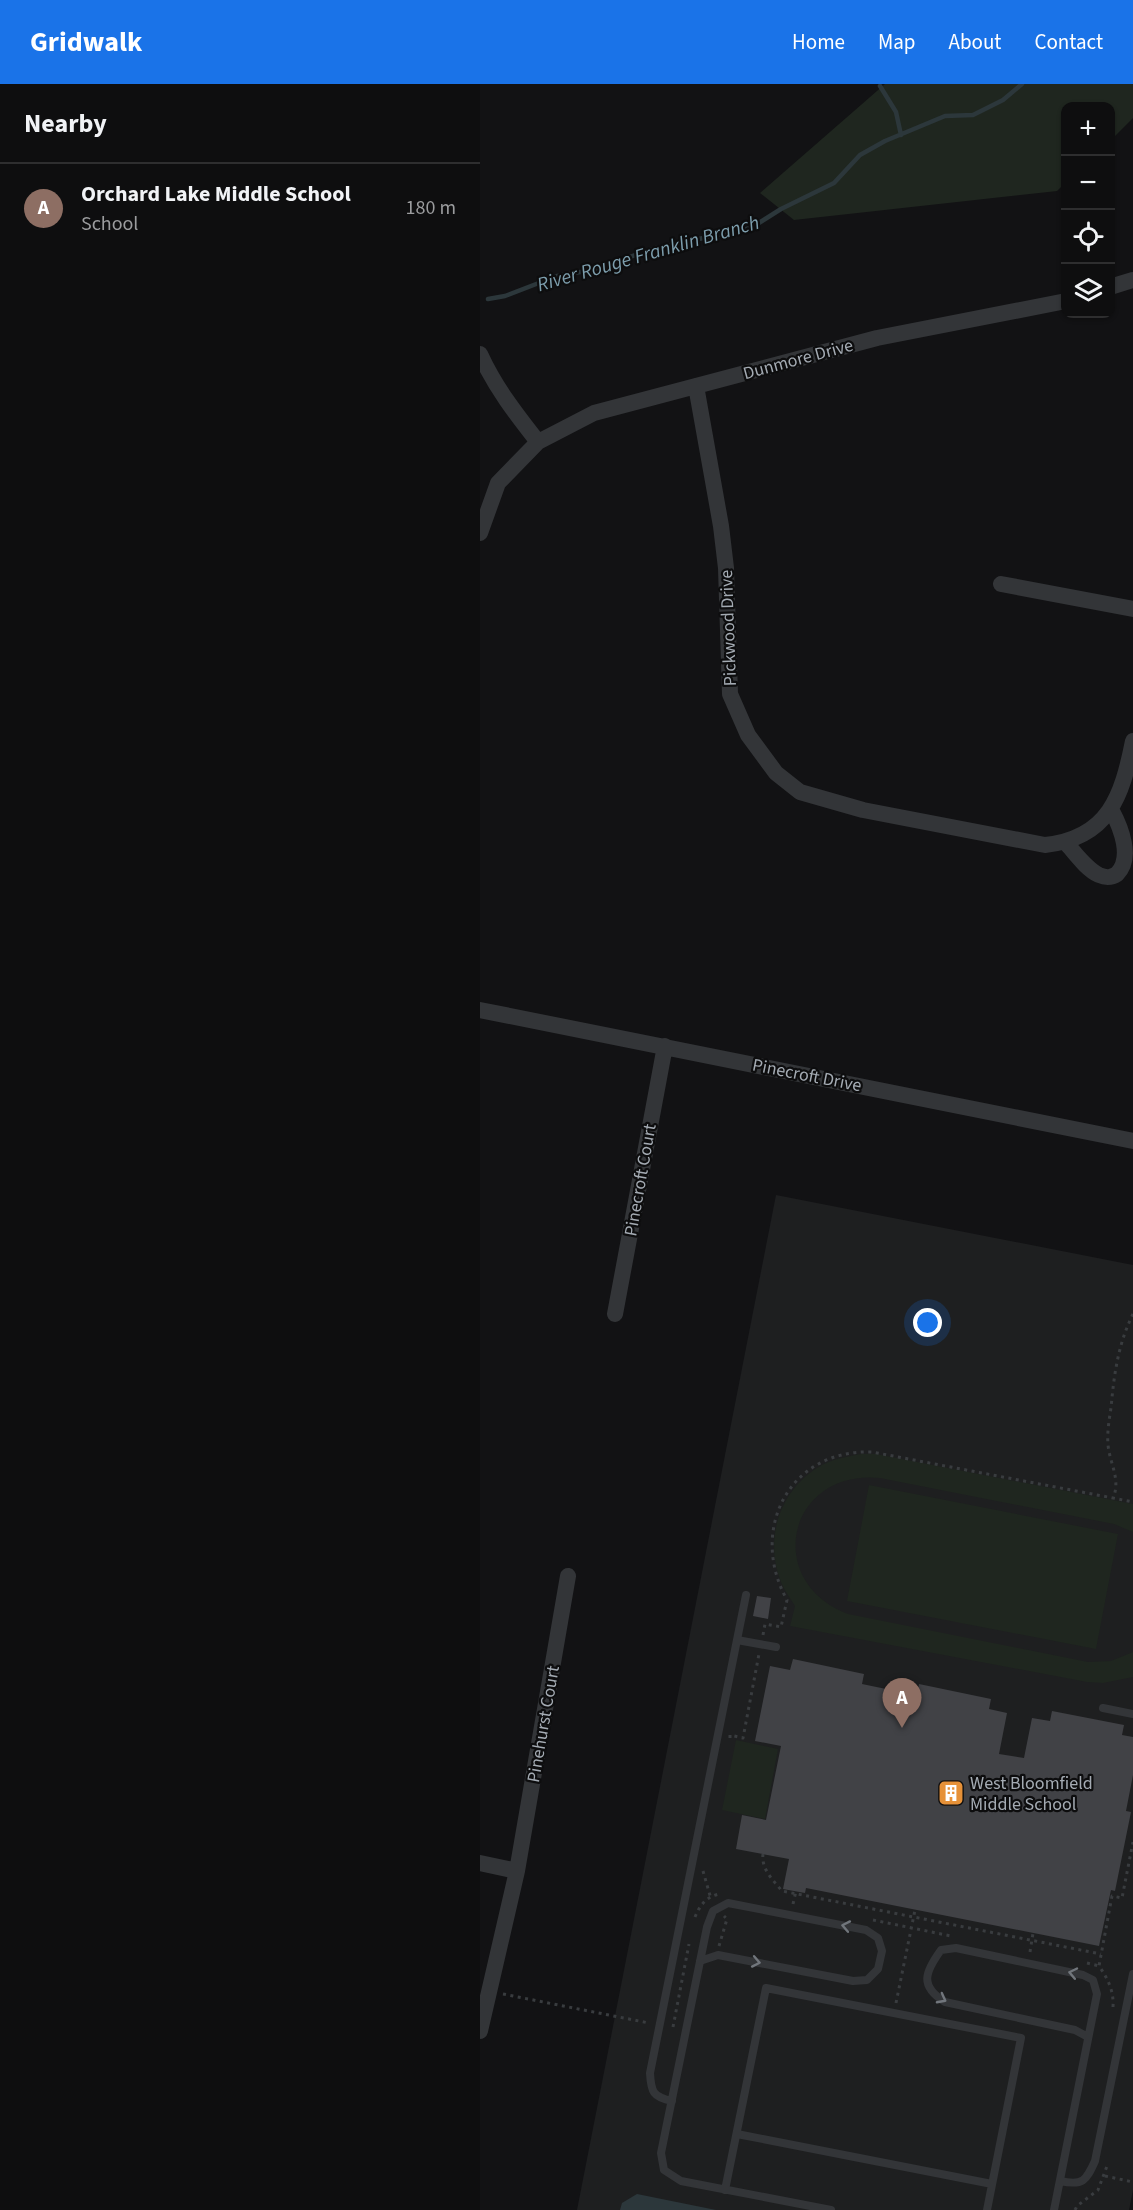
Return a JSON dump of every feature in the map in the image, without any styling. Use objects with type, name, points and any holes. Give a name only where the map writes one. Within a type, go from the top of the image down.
[{"type":"street","points":[[1115,285],[1133,280]]},
{"type":"street","name":"Dunmore Drive","points":[[480,533],[498,483],[538,442],[594,413],[877,338],[1061,302]]},
{"type":"street","points":[[480,354],[489,374],[506,401],[538,442]]},
{"type":"street","name":"Pickwood Drive","points":[[696,386],[725,558],[730,694],[748,735],[776,773],[800,792],[863,810],[1045,845],[1066,843]]},
{"type":"street","points":[[1001,584],[1133,609]]},
{"type":"street","points":[[1112,811],[1127,844],[1128,854],[1126,864],[1118,874],[1108,878],[1098,875],[1087,866],[1066,843],[1087,831],[1112,811],[1124,784],[1133,741]]},
{"type":"street","name":"Pinecroft Drive","points":[[480,1010],[1133,1141]]},
{"type":"street","name":"Pinecroft Court","points":[[615,1314],[664,1046]]},
{"type":"street","name":"Pinehurst Court","points":[[480,2031],[517,1871],[568,1576]]},
{"type":"street","points":[[480,1863],[517,1871]]},
{"type":"lane","points":[[672,2101],[659,2098],[651,2089],[650,2073],[746,1595]]},
{"type":"lane","points":[[737,1640],[776,1647]]},
{"type":"lane","points":[[1103,1708],[1133,1714]]},
{"type":"lane","points":[[700,1961],[718,1954],[853,1981],[867,1980],[878,1969],[882,1952],[878,1938],[866,1930],[728,1903],[714,1911],[707,1927],[700,1961],[686,2030],[672,2101],[661,2153],[664,2170],[681,2181],[831,2210]]},
{"type":"lane","points":[[1054,2210],[1059,2181],[1088,2037],[1096,1994],[1093,1980],[1083,1975],[956,1948],[941,1950],[931,1964],[927,1979],[933,1995],[945,2002],[1075,2030],[1088,2037]]},
{"type":"lane","points":[[1059,2181],[1075,2185],[1087,2178],[1095,2161],[1133,1974]]},
{"type":"lane","points":[[725,2190],[766,1988],[1021,2038],[987,2210]]},
{"type":"lane","points":[[737,2134],[992,2184]]},
{"type":"path","points":[[1113,1498],[1118,1484],[1108,1443],[1115,1367],[1125,1330],[1133,1314]]},
{"type":"path","points":[[728,1747],[730,1736],[743,1738],[765,1624],[782,1627],[787,1600],[779,1585],[772,1558],[773,1525],[779,1507],[798,1479],[812,1466],[843,1453],[872,1452],[1133,1502]]},
{"type":"path","points":[[1111,2017],[1114,2005],[1112,1992],[1108,1978],[1099,1966],[1112,1896],[1122,1898],[1133,1842]]},
{"type":"path","points":[[763,1854],[764,1868],[782,1891],[1101,1954]]},
{"type":"path","points":[[705,1861],[703,1872],[710,1896],[727,1919],[718,1954]]},
{"type":"path","points":[[894,2013],[915,1910]]},
{"type":"path","points":[[1028,1963],[1033,1933]]},
{"type":"path","points":[[489,1991],[686,2030]]},
{"type":"path","points":[[1075,2210],[1098,2190],[1105,2176],[1109,2156]]},
{"type":"path","points":[[1105,2176],[1133,2182]]},
{"type":"shaded area","points":[[885,84],[1133,84],[1133,118],[1115,136],[1115,102],[1061,102],[1061,187],[1057,191],[794,220],[760,193]]},
{"type":"shaded area","points":[[776,1195],[1133,1265],[1133,2190],[1129,2210],[577,2210]]},
{"type":"shaded area","points":[[861,1454],[876,1454],[1133,1504],[1133,1532],[1114,1524],[880,1478],[849,1480],[824,1491],[807,1508],[797,1530],[796,1554],[804,1578],[821,1598],[848,1614],[1088,1662],[1111,1661],[1133,1652],[1133,1677],[1103,1683],[1087,1682],[790,1626],[795,1606],[781,1582],[774,1550],[778,1518],[793,1490],[804,1478],[833,1460]]},
{"type":"shaded area","points":[[869,1485],[1118,1534],[1096,1649],[847,1601]]},
{"type":"shaded area","points":[[736,1740],[778,1749],[765,1819],[722,1810]]},
{"type":"shaded area","points":[[637,2194],[716,2210],[620,2210],[622,2203]]},
{"type":"building","points":[[757,1596],[771,1598],[768,1619],[753,1616]]},
{"type":"building","name":"West Bloomfield Middle School","points":[[793,1659],[864,1674],[862,1684],[891,1690],[917,1695],[919,1684],[991,1699],[989,1709],[1007,1713],[999,1754],[1024,1758],[1032,1718],[1050,1721],[1052,1711],[1124,1725],[1122,1735],[1133,1737],[1133,1775],[1126,1811],[1131,1812],[1115,1891],[1111,1890],[1099,1946],[806,1888],[805,1893],[783,1889],[789,1859],[736,1849],[742,1815],[766,1820],[781,1746],[755,1741],[770,1666],[790,1670]]},
{"type":"waterway","name":"River Rouge Franklin Branch","points":[[488,299],[505,296],[557,276],[592,270],[656,248],[751,228],[781,209],[834,183],[860,155],[885,141],[945,116],[973,115],[1003,100],[1022,84]]},
{"type":"waterway","points":[[880,86],[896,112],[901,135]]},
{"type":"place","name":"Orchard Lake Middle School","points":[[902,1728]]},
{"type":"place","name":"West Bloomfield Middle School","points":[[951,1793]]}]
